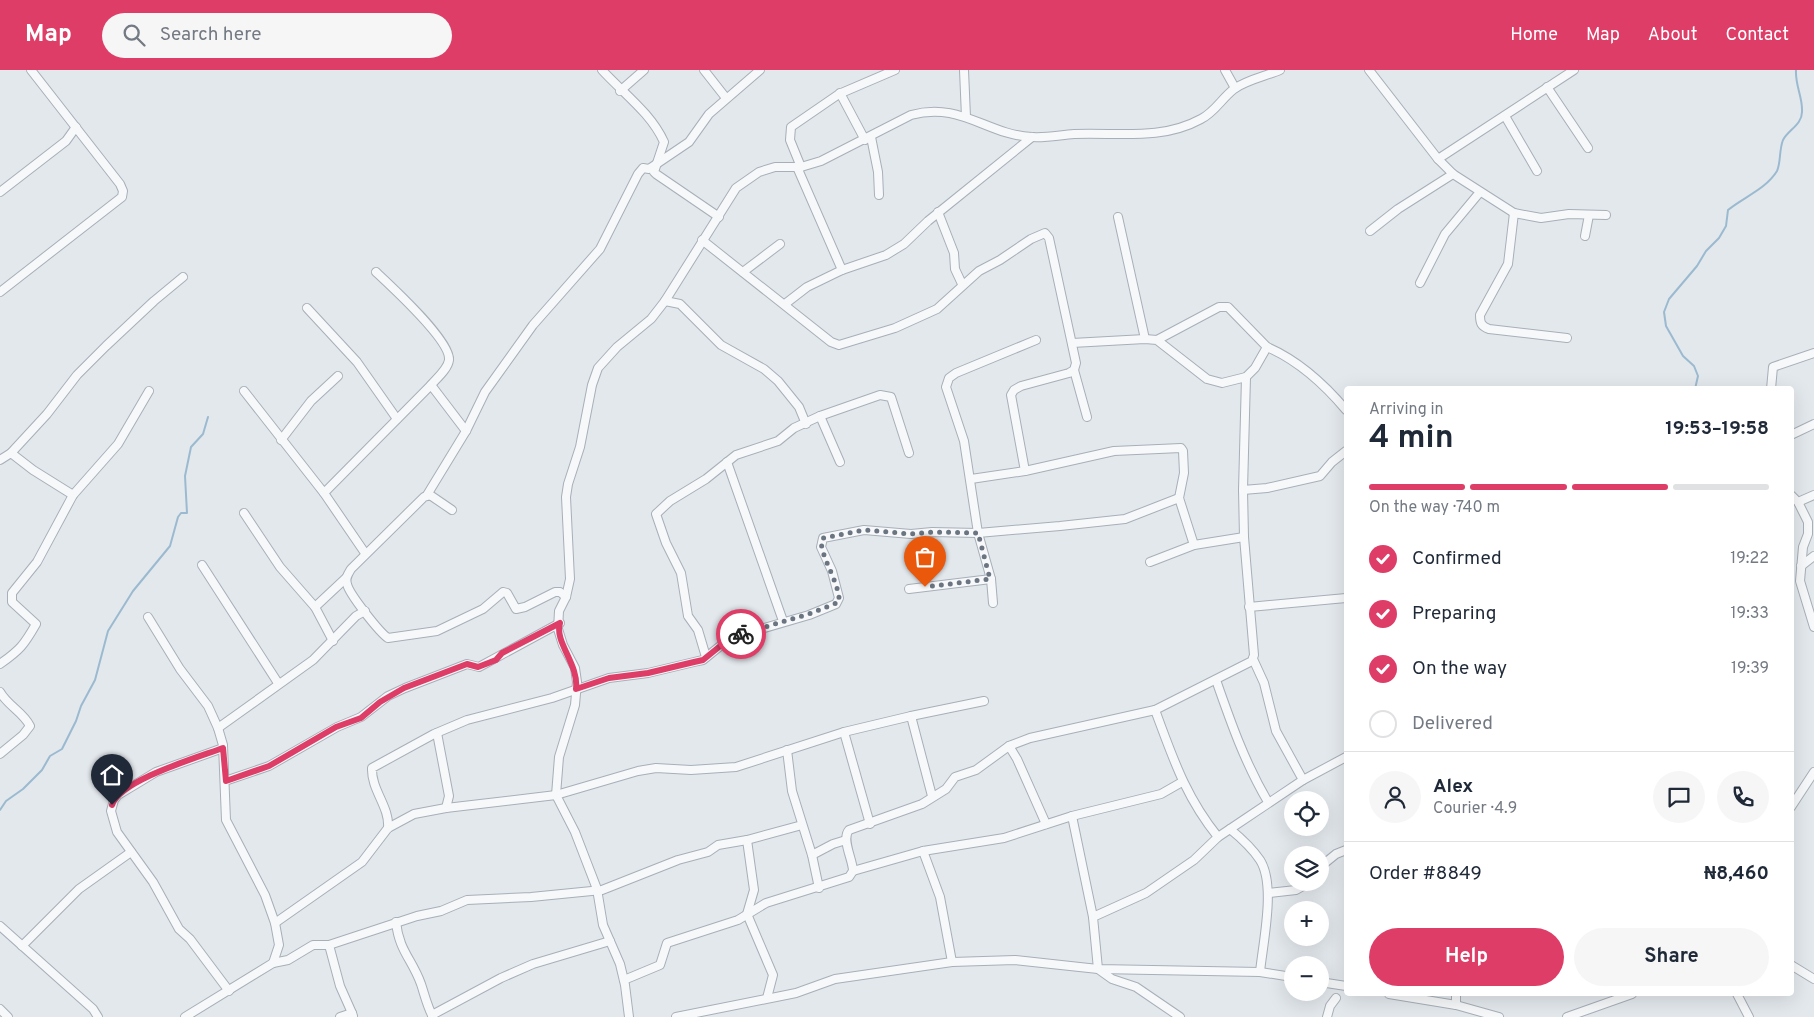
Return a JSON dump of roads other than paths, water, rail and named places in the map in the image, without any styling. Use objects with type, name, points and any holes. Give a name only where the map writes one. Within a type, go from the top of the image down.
[{"type":"street","points":[[0,292],[122,197],[120,184],[32,70]]},
{"type":"street","points":[[602,70],[620,91],[652,121],[660,134],[664,142],[658,162],[652,170]]},
{"type":"street","points":[[620,91],[644,70]]},
{"type":"street","points":[[704,70],[726,98]]},
{"type":"street","points":[[658,162],[689,142],[709,114],[760,70]]},
{"type":"street","points":[[842,270],[799,167],[790,140],[791,126],[840,93],[895,70]]},
{"type":"street","points":[[964,70],[966,117]]},
{"type":"street","points":[[1225,70],[1235,88]]},
{"type":"street","points":[[629,1017],[620,964],[603,924],[597,891],[575,832],[556,795],[559,757],[568,734],[576,689],[574,668],[558,628],[560,623],[558,620],[559,611],[566,597],[570,564],[566,497],[568,484],[580,447],[592,385],[598,368],[665,301],[736,188],[748,179],[775,167],[799,167],[821,161],[868,139],[911,115],[921,112],[945,112],[966,117],[1005,131],[1032,137],[1074,134],[1155,134],[1175,130],[1208,114],[1235,88],[1280,70]]},
{"type":"street","points":[[1369,70],[1438,160],[1454,174],[1514,213],[1541,218],[1569,214],[1606,215]]},
{"type":"street","points":[[1438,160],[1574,70]]},
{"type":"street","points":[[1548,87],[1588,148]]},
{"type":"street","points":[[840,93],[868,139],[878,172],[879,195]]},
{"type":"street","points":[[1505,116],[1538,171]]},
{"type":"street","points":[[0,192],[66,141],[76,128]]},
{"type":"street","points":[[786,304],[807,287],[842,270],[886,255],[904,244],[938,212],[1032,137]]},
{"type":"street","points":[[315,607],[346,578],[365,553],[427,495],[466,431],[485,392],[533,324],[600,249],[638,174],[644,168],[652,170],[658,177],[719,216]]},
{"type":"street","points":[[1370,231],[1398,209],[1454,174]]},
{"type":"street","points":[[1420,283],[1445,234],[1480,192]]},
{"type":"street","points":[[938,212],[954,253],[955,269],[962,284]]},
{"type":"street","points":[[1514,213],[1508,264],[1480,315],[1480,322],[1483,327],[1489,329],[1567,338]]},
{"type":"street","points":[[1585,236],[1589,215]]},
{"type":"street","points":[[1118,218],[1145,339]]},
{"type":"street","points":[[702,240],[786,304],[831,342],[839,345],[849,344],[895,328],[937,309],[962,284],[987,266],[1000,260],[1031,239],[1045,233],[1049,238],[1076,363],[1074,370],[1087,417]]},
{"type":"street","points":[[744,272],[780,244]]},
{"type":"street","points":[[324,493],[431,385],[448,364],[447,350],[421,316],[376,272]]},
{"type":"street","points":[[0,460],[11,453],[47,414],[77,375],[106,346],[154,301],[183,278]]},
{"type":"street","points":[[665,301],[680,304],[721,345],[764,369],[778,381],[799,407],[806,424]]},
{"type":"street","points":[[1072,343],[1157,340],[1224,306],[1267,348],[1280,353],[1302,368],[1344,408]]},
{"type":"street","points":[[307,308],[357,362],[397,419]]},
{"type":"street","points":[[993,603],[990,579],[978,533],[964,441],[947,383],[956,373],[1036,340]]},
{"type":"street","points":[[1157,340],[1207,379],[1222,383],[1246,377],[1255,368],[1267,348]]},
{"type":"street","points":[[1771,386],[1773,367],[1814,353]]},
{"type":"street","points":[[1025,471],[1011,395],[1014,390],[1021,386],[1074,370]]},
{"type":"street","points":[[281,440],[311,401],[338,376]]},
{"type":"street","points":[[1246,377],[1243,490],[1244,537],[1253,658],[1264,683],[1276,731],[1303,780]]},
{"type":"street","points":[[431,385],[466,431]]},
{"type":"street","points":[[244,390],[324,493],[365,553]]},
{"type":"street","points":[[0,664],[18,651],[30,638],[36,624],[10,598],[37,562],[73,495],[118,444],[148,391]]},
{"type":"street","points":[[706,657],[698,630],[688,616],[681,573],[666,543],[656,514],[664,506],[699,484],[736,455],[778,441],[794,428],[820,416],[880,395],[892,397],[909,453]]},
{"type":"street","points":[[820,416],[840,462]]},
{"type":"street","points":[[1794,434],[1814,424]]},
{"type":"street","points":[[971,479],[1025,471],[1114,451],[1181,448],[1183,451],[1184,473],[1179,498],[1194,545]]},
{"type":"street","points":[[11,453],[32,470],[73,495]]},
{"type":"street","points":[[1243,490],[1267,488],[1320,476],[1332,462],[1344,453]]},
{"type":"street","points":[[727,462],[783,621]]},
{"type":"street","points":[[427,495],[452,510]]},
{"type":"street","points":[[1798,502],[1814,495]]},
{"type":"street","points":[[388,828],[388,817],[373,781],[372,768],[437,733],[467,720],[552,698],[609,678],[648,673],[694,662],[706,657],[730,638],[809,614],[839,602],[834,578],[821,547],[823,538],[864,530],[911,534],[932,532],[978,533],[1125,519],[1179,498]]},
{"type":"street","points":[[1794,498],[1808,522],[1808,534],[1803,547],[1800,581],[1814,627]]},
{"type":"street","points":[[244,513],[280,567],[315,607],[333,641]]},
{"type":"street","points":[[1150,562],[1194,545],[1244,537]]},
{"type":"street","points":[[1801,566],[1814,556]]},
{"type":"street","points":[[202,565],[278,683]]},
{"type":"street","points":[[346,578],[353,598],[380,632],[388,638],[436,631],[483,609],[503,592],[507,593],[516,609],[525,607],[555,592],[560,592],[566,597]]},
{"type":"street","points":[[909,589],[990,579]]},
{"type":"street","points":[[1249,607],[1344,598]]},
{"type":"street","points":[[218,728],[278,683],[313,660],[356,616],[365,611]]},
{"type":"street","points":[[148,617],[180,669],[208,706],[218,728],[223,748],[226,781],[224,809],[226,820],[265,895],[275,923],[279,945],[273,963]]},
{"type":"street","points":[[226,781],[269,766],[336,727],[361,718],[380,702],[404,688],[467,664],[478,667],[496,660],[502,653],[560,623]]},
{"type":"street","points":[[853,871],[846,840],[849,830],[922,804],[946,789],[955,777],[976,770],[1009,746],[1030,738],[1156,710],[1247,664],[1253,658]]},
{"type":"street","points":[[1216,680],[1234,734],[1250,771],[1268,802]]},
{"type":"street","points":[[0,692],[9,704],[25,717],[30,726],[23,735],[0,754]]},
{"type":"street","points":[[275,923],[362,862],[388,828],[414,814],[446,808],[556,795],[638,771],[656,768],[691,770],[736,767],[844,732],[984,701]]},
{"type":"street","points":[[1156,710],[1182,782],[1201,815],[1218,836]]},
{"type":"street","points":[[911,716],[932,796]]},
{"type":"street","points":[[844,732],[870,824]]},
{"type":"street","points":[[437,733],[449,796],[446,808]]},
{"type":"street","points":[[1009,746],[1017,759],[1046,824]]},
{"type":"street","points":[[223,748],[156,772],[114,800],[111,811],[113,825],[166,902],[179,929],[229,991]]},
{"type":"street","points":[[787,750],[792,791],[812,855],[819,888]]},
{"type":"street","points":[[1093,917],[1146,894],[1194,860],[1218,836],[1303,780],[1344,758]]},
{"type":"street","points":[[1794,802],[1814,772]]},
{"type":"street","points":[[624,980],[660,965],[667,943],[738,920],[766,903],[819,888],[849,877],[853,871],[923,850],[1004,838],[1072,816],[1161,794],[1182,782]]},
{"type":"street","points":[[1072,816],[1093,917],[1098,969],[1112,979],[1136,987],[1180,1017]]},
{"type":"street","points":[[185,1017],[273,963],[288,960],[314,945],[329,945],[396,922],[441,911],[467,900],[597,891],[678,860],[708,852],[718,846],[802,825]]},
{"type":"street","points":[[1230,829],[1247,844],[1261,861],[1269,893],[1260,972]]},
{"type":"street","points":[[747,840],[754,890],[747,914],[773,975],[767,998]]},
{"type":"street","points":[[812,855],[833,844],[846,840]]},
{"type":"street","points":[[923,850],[940,897],[952,962]]},
{"type":"street","points":[[1329,860],[1344,851]]},
{"type":"street","points":[[22,946],[79,889],[131,852]]},
{"type":"street","points":[[1269,893],[1287,891]]},
{"type":"street","points":[[396,922],[398,938],[404,954],[422,986],[426,1004],[433,1016],[533,964],[610,941]]},
{"type":"street","points":[[0,926],[93,1009],[98,1017]]},
{"type":"street","points":[[329,945],[340,986],[353,1015],[340,1017]]},
{"type":"street","points":[[676,1017],[808,990],[835,979],[952,962],[1015,960],[1098,969],[1260,972],[1284,976]]},
{"type":"street","points":[[1794,968],[1814,979]]},
{"type":"street","points":[[1329,983],[1344,986]]},
{"type":"street","points":[[1402,996],[1456,1005],[1499,1017]]},
{"type":"street","points":[[1456,996],[1456,1005]]},
{"type":"street","points":[[1567,1017],[1626,996]]},
{"type":"street","points":[[1738,996],[1749,1017]]},
{"type":"street","points":[[1327,1017],[1330,1006],[1336,998]]},
{"type":"street","points":[[0,1009],[8,1017]]},
{"type":"waterway","points":[[1696,386],[1698,376],[1694,366],[1683,356],[1666,326],[1664,312],[1669,299],[1697,266],[1706,251],[1719,238],[1726,226],[1728,210],[1761,188],[1777,171],[1783,140],[1801,117],[1802,107],[1796,70]]},
{"type":"waterway","points":[[0,810],[6,801],[23,789],[42,770],[50,756],[62,749],[95,680],[108,631],[133,591],[170,546],[178,517],[181,513],[187,513],[185,476],[191,447],[203,434],[208,417]]}]
